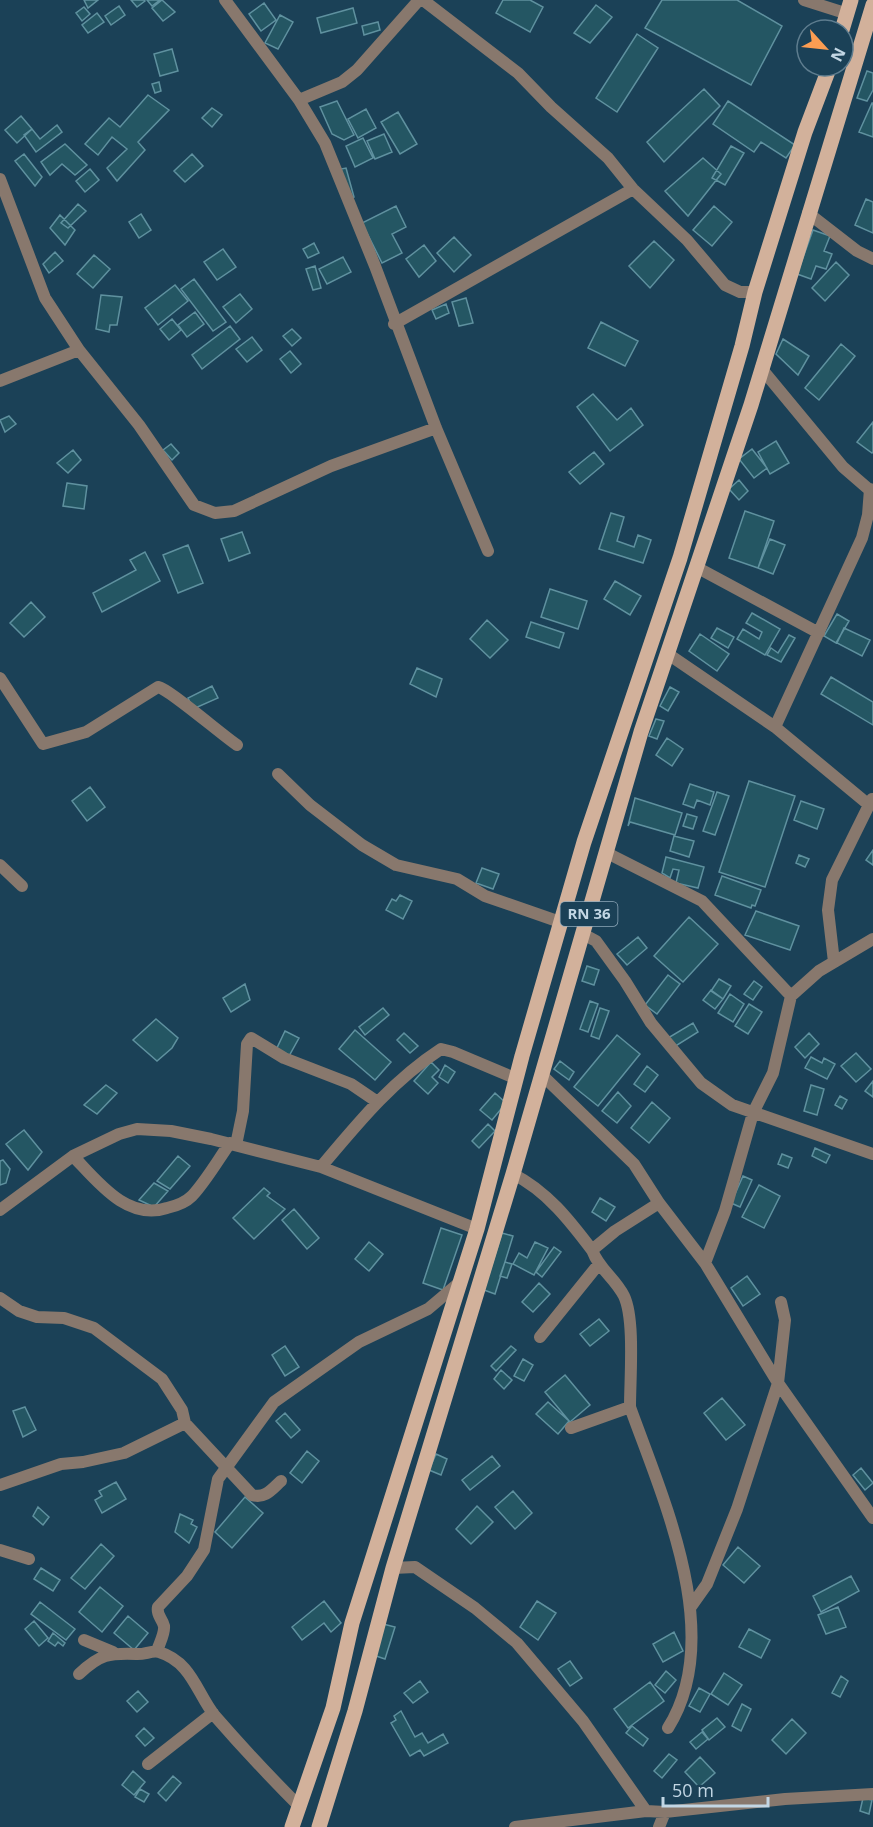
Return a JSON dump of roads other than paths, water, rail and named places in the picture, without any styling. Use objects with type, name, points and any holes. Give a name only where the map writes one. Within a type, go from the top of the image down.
[{"type":"main road","name":"RN 36","points":[[319,1827],[355,1711],[393,1568],[513,1174],[641,732],[698,568],[873,6]]},
{"type":"main road","name":"RN 36","points":[[292,1827],[333,1708],[352,1623],[477,1229],[560,922],[591,819],[680,558],[742,346],[755,292],[805,132],[825,78]]},
{"type":"street","points":[[225,0],[299,100],[319,133],[339,175],[394,324],[488,551]]},
{"type":"street","points":[[299,100],[342,82],[357,69],[418,0]]},
{"type":"street","points":[[423,0],[518,73],[551,107],[608,158],[633,189],[687,240],[725,285],[740,292],[755,292]]},
{"type":"street","points":[[804,0],[850,7]]},
{"type":"street","points":[[0,179],[45,298],[79,350],[139,425],[194,505],[215,513],[234,511],[331,465],[436,428]]},
{"type":"street","points":[[394,324],[633,189]]},
{"type":"street","points":[[808,213],[857,251],[873,259]]},
{"type":"street","points":[[0,381],[79,350]]},
{"type":"street","points":[[761,368],[843,466],[871,491],[862,538],[775,727]]},
{"type":"street","points":[[698,568],[819,633]]},
{"type":"street","points":[[668,654],[775,727],[871,801],[832,880],[829,896],[834,962]]},
{"type":"street","points":[[0,678],[43,744],[86,732],[158,687],[166,688],[186,707],[237,745]]},
{"type":"street","points":[[278,774],[310,805],[362,845],[396,865],[457,879],[485,896],[560,922]]},
{"type":"street","points":[[607,853],[702,901],[791,996]]},
{"type":"street","points":[[0,865],[22,886]]},
{"type":"street","points":[[583,934],[596,941],[625,981],[651,1023],[701,1083],[732,1105],[873,1154]]},
{"type":"street","points":[[705,1263],[725,1211],[753,1113],[773,1073],[791,996],[834,962],[873,939]]},
{"type":"street","points":[[73,1156],[122,1203],[144,1212],[182,1204],[192,1196],[233,1144],[243,1111],[247,1044],[251,1038],[284,1058],[351,1084],[376,1101]]},
{"type":"street","points":[[321,1167],[376,1101],[441,1049],[517,1079]]},
{"type":"street","points":[[542,1075],[634,1164],[659,1203],[705,1263],[778,1383],[873,1518]]},
{"type":"street","points":[[0,1210],[73,1156],[119,1134],[137,1129],[171,1131],[233,1144],[321,1167],[477,1229]]},
{"type":"street","points":[[513,1174],[535,1185],[572,1223],[592,1250],[598,1265],[617,1284],[629,1311],[630,1407],[667,1512],[681,1560],[690,1608],[690,1677],[681,1707],[668,1728]]},
{"type":"street","points":[[592,1250],[615,1231],[659,1203]]},
{"type":"street","points":[[540,1337],[598,1265]]},
{"type":"street","points":[[157,1651],[164,1625],[157,1613],[158,1607],[187,1576],[204,1550],[213,1495],[218,1479],[274,1402],[359,1342],[428,1309],[461,1282]]},
{"type":"street","points":[[0,1298],[19,1311],[37,1317],[64,1318],[94,1328],[162,1379],[182,1410],[185,1423],[244,1488],[259,1497],[267,1494],[281,1481]]},
{"type":"street","points":[[690,1608],[707,1584],[738,1509],[778,1383],[785,1320],[781,1302]]},
{"type":"street","points":[[572,1428],[630,1407]]},
{"type":"street","points":[[0,1485],[61,1464],[83,1462],[124,1453],[185,1423]]},
{"type":"street","points":[[0,1550],[29,1559]]},
{"type":"street","points":[[393,1568],[415,1567],[476,1608],[517,1643],[583,1721],[646,1811]]},
{"type":"street","points":[[84,1640],[113,1652],[140,1654],[157,1651],[180,1664],[199,1686],[213,1713],[300,1808]]},
{"type":"street","points":[[79,1674],[92,1661],[113,1652]]},
{"type":"street","points":[[148,1764],[213,1713]]},
{"type":"street","points":[[516,1827],[646,1811],[665,1812],[796,1798],[873,1794]]},
{"type":"street","points":[[659,1827],[665,1812]]}]
